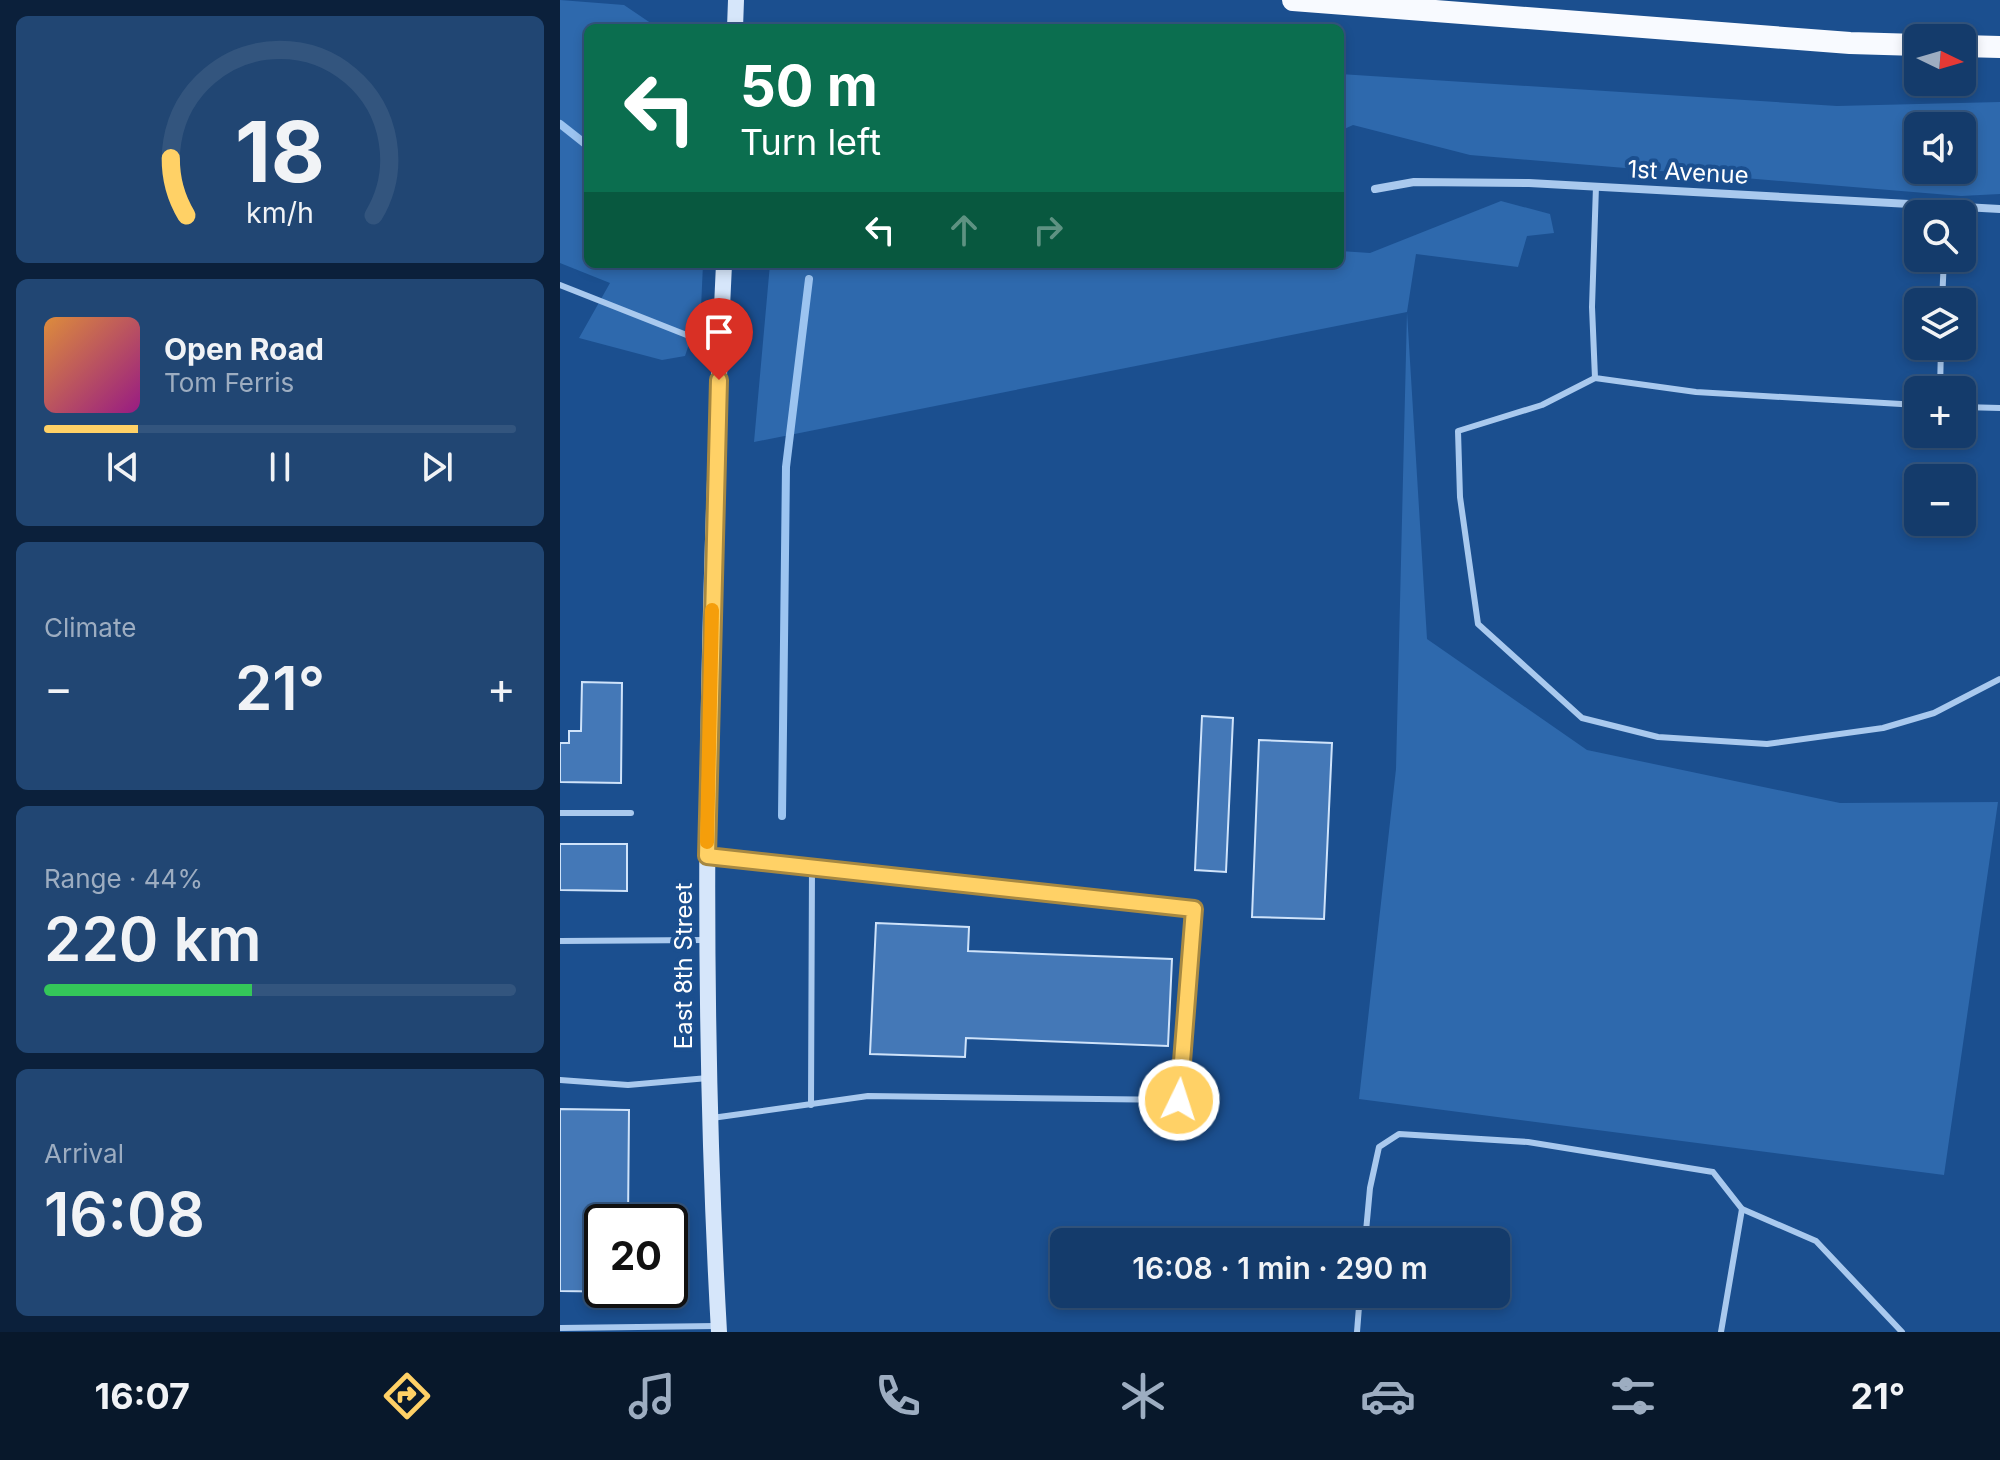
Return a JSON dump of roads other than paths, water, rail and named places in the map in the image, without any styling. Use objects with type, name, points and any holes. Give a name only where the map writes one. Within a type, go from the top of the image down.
[{"type":"highway","points":[[1293,0],[1834,42],[1904,44]]},
{"type":"highway","points":[[1976,46],[2000,47]]},
{"type":"main road","points":[[735,24],[736,0]]},
{"type":"main road","name":"East 8th Street","points":[[719,1329],[709,1119],[705,940],[724,268]]},
{"type":"street","name":"1st Avenue","points":[[1375,189],[1427,182],[1596,186],[1904,207]]},
{"type":"street","name":"1st Avenue","points":[[1976,209],[2000,209]]},
{"type":"lane","points":[[1595,378],[1592,307],[1596,186]]},
{"type":"lane","points":[[560,285],[720,349]]},
{"type":"lane","points":[[1904,404],[1696,392],[1595,378],[1542,405],[1458,431],[1460,497],[1478,624],[1582,718],[1658,737],[1767,744],[1883,728],[1934,713],[2000,679]]},
{"type":"lane","points":[[1976,407],[2000,408]]},
{"type":"lane","points":[[560,813],[631,813]]},
{"type":"lane","points":[[707,856],[1194,909],[1179,1100],[868,1096],[709,1119]]},
{"type":"lane","points":[[811,1105],[812,867]]},
{"type":"lane","points":[[560,941],[705,940]]},
{"type":"lane","points":[[560,1080],[628,1085],[708,1078]]},
{"type":"lane","points":[[1366,1228],[1370,1188],[1379,1147],[1399,1134],[1528,1142],[1713,1172],[1742,1209],[1816,1241],[1902,1332]]},
{"type":"lane","points":[[1721,1332],[1742,1209]]},
{"type":"lane","points":[[1357,1332],[1359,1308]]},
{"type":"lane","points":[[560,1328],[719,1329]]},
{"type":"waterway","points":[[560,124],[584,143]]},
{"type":"waterway","points":[[782,816],[786,467],[809,279]]}]
